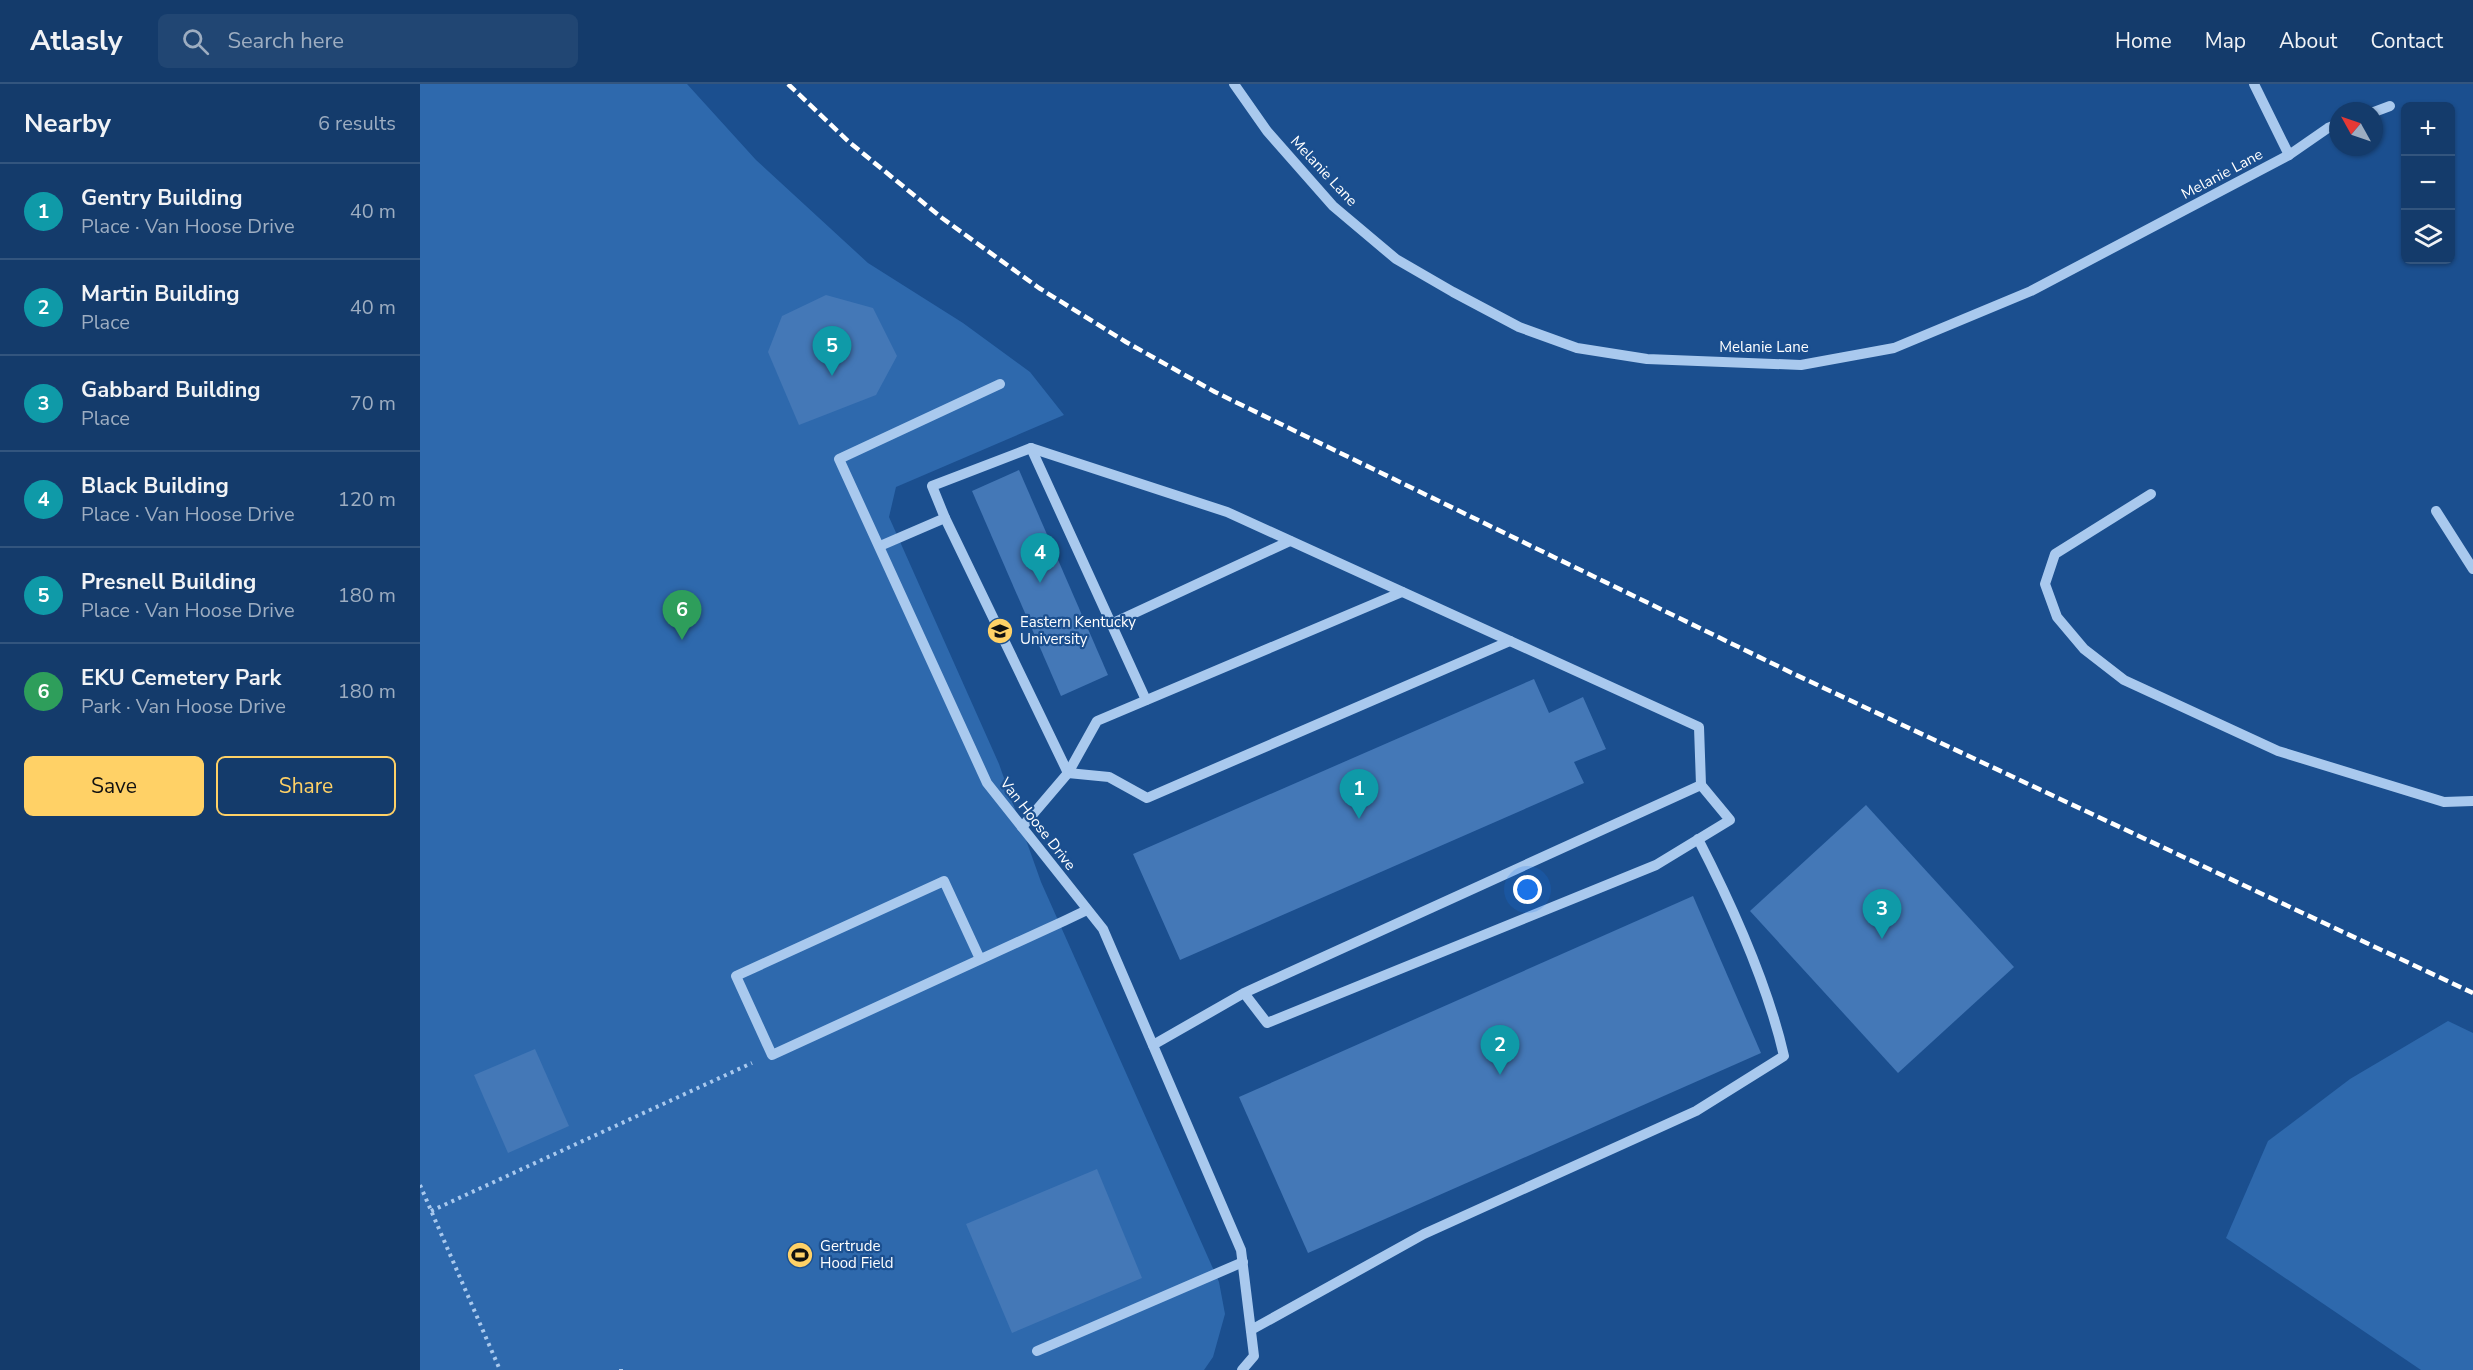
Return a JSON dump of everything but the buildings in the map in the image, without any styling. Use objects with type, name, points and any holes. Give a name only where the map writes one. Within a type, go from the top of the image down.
[{"type":"street","name":"Melanie Lane","points":[[1234,84],[1268,131],[1333,206],[1396,259],[1519,327],[1577,348],[1647,359],[1801,365],[1894,348],[2031,291],[2289,155],[2329,128]]},
{"type":"street","points":[[2253,84],[2289,155]]},
{"type":"street","points":[[2383,109],[2390,106]]},
{"type":"street","name":"Van Hoose Drive","points":[[1000,384],[838,459],[880,546],[987,783],[1103,929],[1241,1250],[1254,1356],[1242,1370]]},
{"type":"street","points":[[1031,448],[1146,700]]},
{"type":"street","points":[[1068,773],[945,518],[932,486],[1031,448],[1227,512],[1699,727],[1701,785],[1730,820],[1656,865],[1267,1023],[1244,993]]},
{"type":"street","points":[[2151,494],[2055,554],[2045,584],[2057,617],[2084,648],[2124,680],[2278,751],[2444,802],[2473,801]]},
{"type":"street","points":[[2436,511],[2473,569]]},
{"type":"street","points":[[880,546],[945,518]]},
{"type":"street","points":[[1111,624],[1290,541]]},
{"type":"street","points":[[1022,827],[1068,773],[1096,721],[1402,592]]},
{"type":"street","points":[[1068,773],[1109,777],[1147,798],[1509,640]]},
{"type":"street","points":[[1153,1045],[1244,993],[1701,785]]},
{"type":"street","points":[[1251,1330],[1424,1234],[1696,1111],[1784,1056],[1774,1013],[1716,873],[1698,839]]},
{"type":"street","points":[[980,959],[944,881],[736,976],[772,1054],[980,959],[1087,910]]},
{"type":"street","points":[[1037,1351],[1243,1262]]},
{"type":"path","points":[[431,1211],[772,1054]]},
{"type":"path","points":[[420,1185],[500,1370]]},
{"type":"shaded area","points":[[420,84],[687,84],[756,160],[868,263],[963,323],[1030,372],[1064,415],[896,487],[889,517],[999,764],[1041,882],[1219,1282],[1225,1314],[1213,1357],[1204,1370],[420,1370]]},
{"type":"shaded area","points":[[2448,1021],[2473,1033],[2473,1370],[2421,1370],[2226,1238],[2268,1141],[2350,1079]]},
{"type":"railway","points":[[788,84],[849,142],[942,218],[1039,288],[1126,342],[1215,392],[1792,673],[2473,993]]},
{"type":"place","name":"Presnell Building","points":[[832,376]]},
{"type":"place","name":"Black Building","points":[[1040,583]]},
{"type":"place","name":"Eastern Kentucky University","points":[[1000,631]]},
{"type":"place","name":"EKU Cemetery Park","points":[[682,640]]},
{"type":"place","name":"Gentry Building","points":[[1359,819]]},
{"type":"place","name":"Gabbard Building","points":[[1882,939]]},
{"type":"place","name":"Martin Building","points":[[1500,1075]]},
{"type":"place","name":"Gertrude Hood Field","points":[[800,1255]]}]
